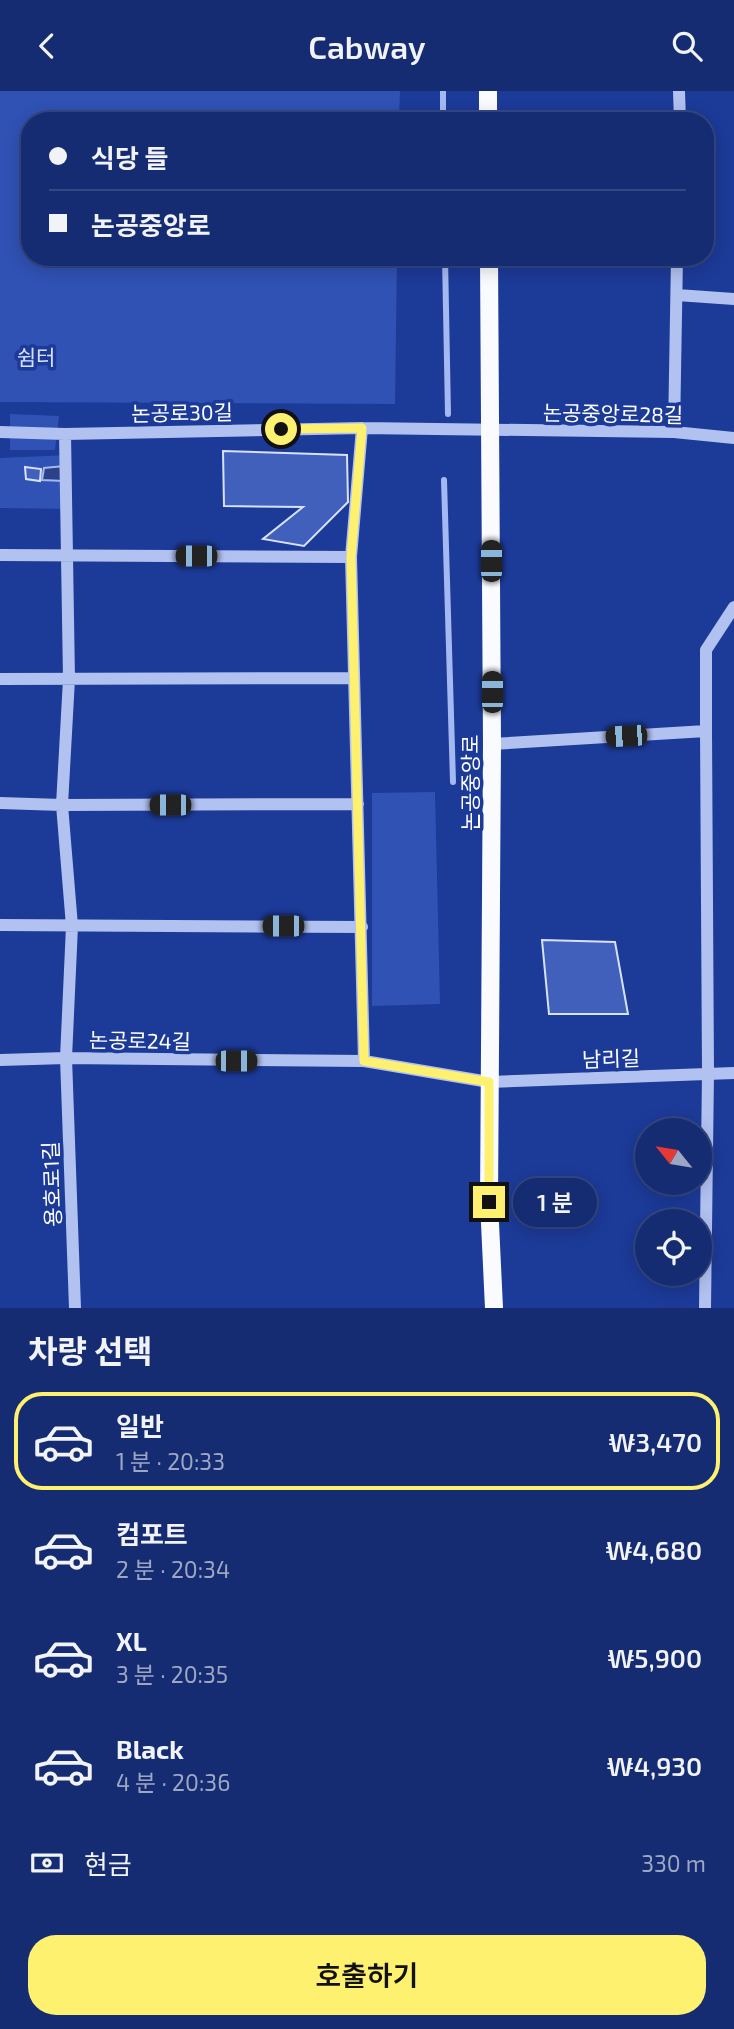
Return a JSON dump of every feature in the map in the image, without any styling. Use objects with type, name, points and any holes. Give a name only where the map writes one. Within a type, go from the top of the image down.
[{"type":"main road","points":[[488,91],[488,112]]},
{"type":"main road","name":"논공중앙로","points":[[489,266],[492,744],[489,1202],[494,1308]]},
{"type":"street","points":[[679,91],[680,112]]},
{"type":"street","points":[[674,432],[677,266]]},
{"type":"street","points":[[677,295],[734,299]]},
{"type":"street","points":[[362,428],[351,557],[364,1061]]},
{"type":"street","name":"논공로30길","points":[[0,432],[65,434],[362,428],[491,430]]},
{"type":"street","name":"논공중앙로28길","points":[[491,430],[674,432],[734,438]]},
{"type":"street","name":"용호로1길","points":[[65,434],[69,679],[62,806],[72,926],[66,1058],[75,1308]]},
{"type":"street","points":[[0,555],[351,557]]},
{"type":"street","points":[[705,1308],[708,1073],[706,650],[734,607]]},
{"type":"street","points":[[0,679],[353,678]]},
{"type":"street","points":[[492,744],[706,731]]},
{"type":"street","points":[[0,803],[62,806],[358,804]]},
{"type":"street","points":[[0,925],[362,927]]},
{"type":"street","name":"논공로24길","points":[[0,1060],[66,1058],[364,1061],[489,1082]]},
{"type":"street","name":"남리길","points":[[489,1082],[734,1073]]},
{"type":"green space","name":"쉼터","points":[[0,91],[400,91],[399,112],[21,112],[21,266],[397,266],[395,404],[0,402]]},
{"type":"green space","points":[[10,414],[59,416],[55,450],[10,450]]},
{"type":"green space","points":[[70,455],[70,509],[0,508],[0,458]]},
{"type":"green space","points":[[435,792],[440,1004],[372,1006],[372,793]]},
{"type":"water","points":[[64,466],[64,481],[42,480],[44,468]]},
{"type":"building","points":[[223,451],[347,455],[348,502],[304,546],[263,539],[303,507],[224,506]]},
{"type":"building","points":[[25,467],[41,469],[40,481],[26,479]]},
{"type":"building","points":[[542,940],[615,942],[628,1014],[549,1014]]},
{"type":"waterway","points":[[443,91],[443,112]]},
{"type":"waterway","points":[[445,266],[448,414]]},
{"type":"waterway","points":[[444,480],[453,782]]},
{"type":"route","points":[[281,429],[362,428],[351,557],[364,1061],[489,1082],[489,1202]]}]
